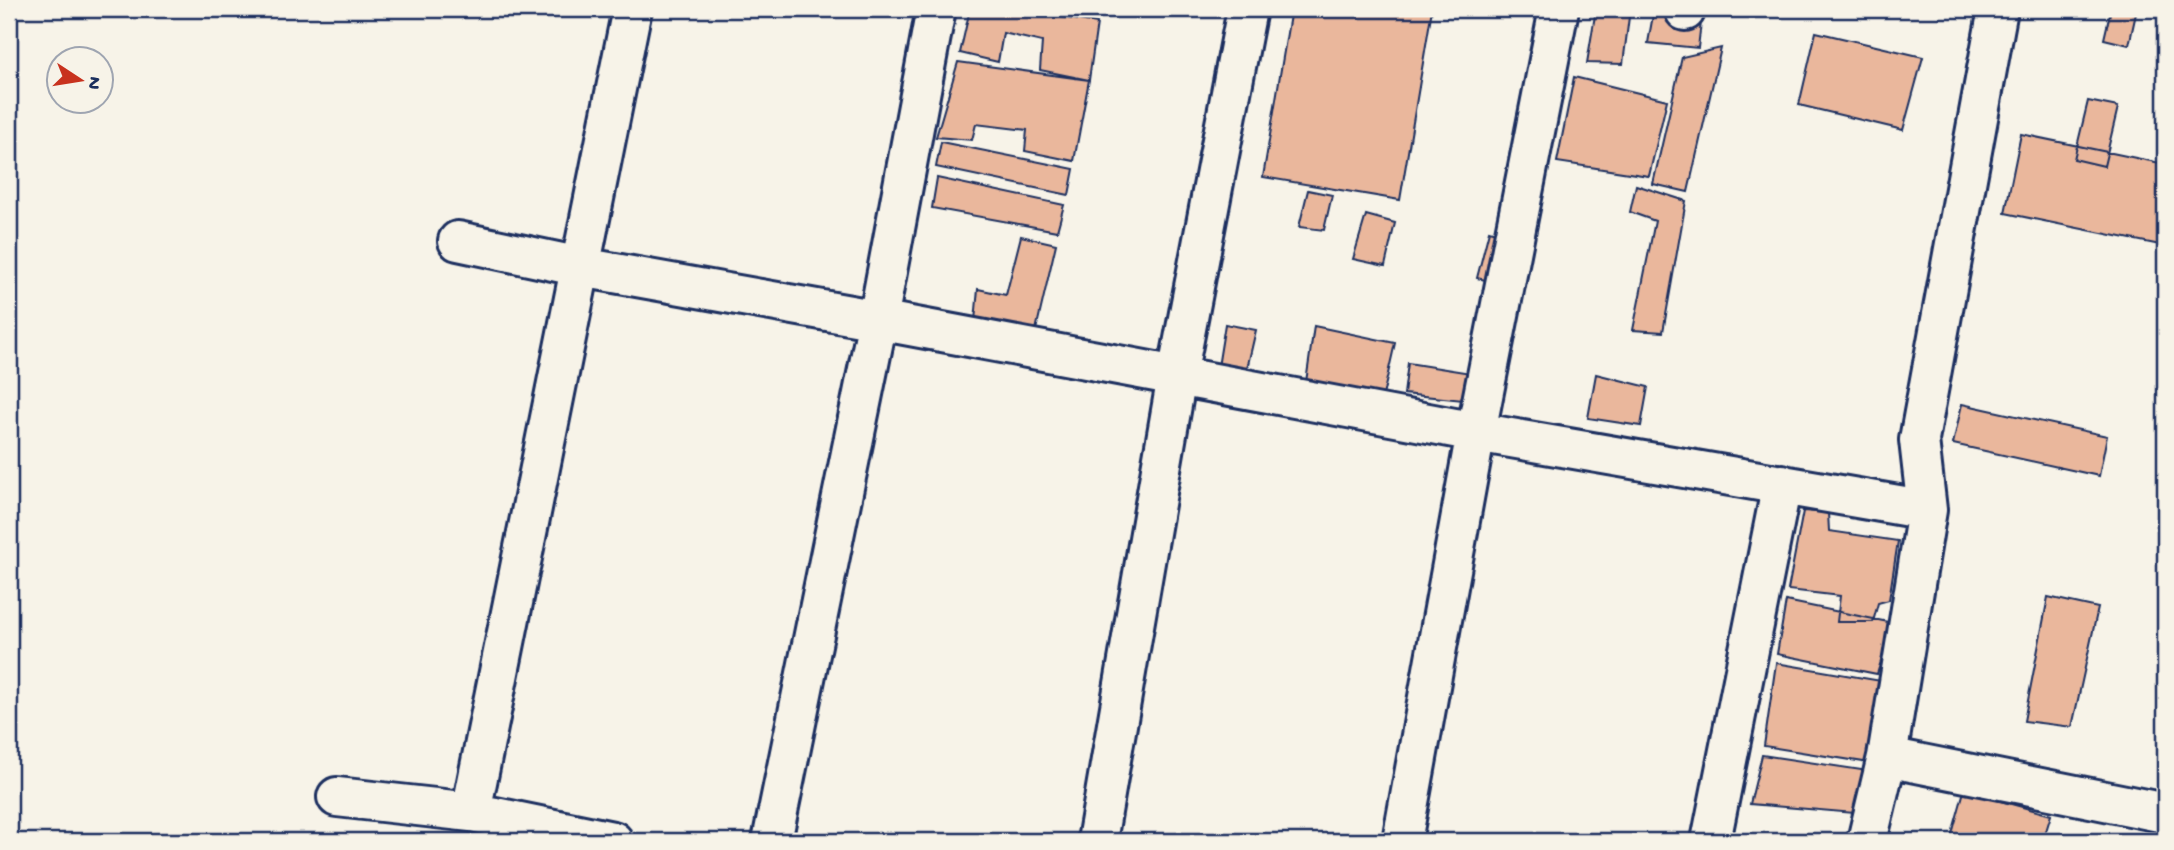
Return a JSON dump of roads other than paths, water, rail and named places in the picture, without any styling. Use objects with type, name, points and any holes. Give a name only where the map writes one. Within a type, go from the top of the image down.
[{"type":"street","points":[[471,812],[632,9]]},
{"type":"street","points":[[772,841],[878,320],[936,9]]},
{"type":"street","points":[[1097,841],[1177,376],[1247,9]]},
{"type":"street","points":[[1402,841],[1476,432],[1559,9]]},
{"type":"street","points":[[1867,841],[1887,757],[1927,510],[1919,440],[1998,9]]},
{"type":"street","points":[[458,241],[581,267],[1476,432],[1927,510]]},
{"type":"street","points":[[1711,841],[1782,484]]},
{"type":"street","points":[[1887,757],[2165,813]]},
{"type":"street","points":[[337,797],[471,812],[613,841]]}]
